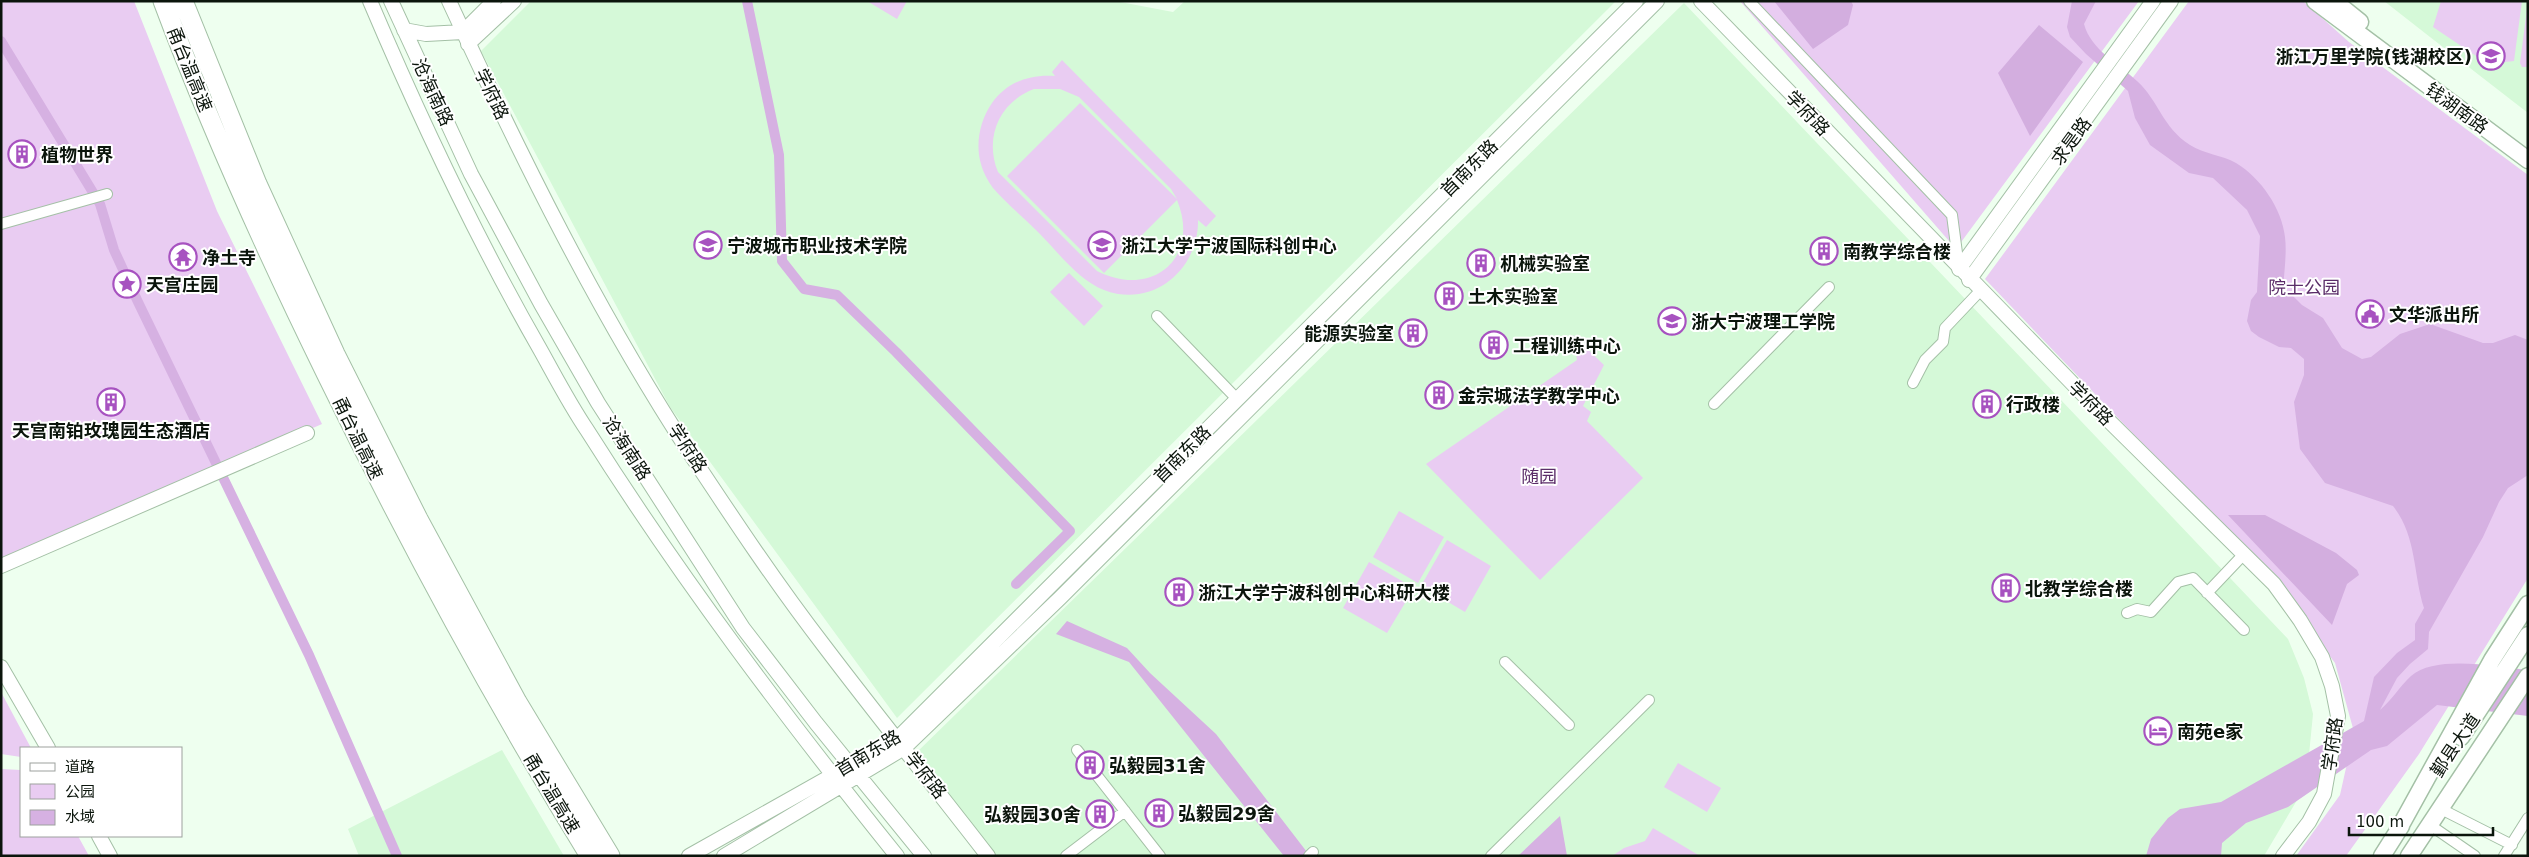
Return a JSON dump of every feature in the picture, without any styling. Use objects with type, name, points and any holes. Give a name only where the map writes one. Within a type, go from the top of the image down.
[{"type":"highway","name":"甬台温高速","points":[[163,1],[262,243],[391,506],[531,760],[598,853]]},
{"type":"highway","name":"甬台温高速","points":[[182,1],[258,184],[348,380],[418,519],[598,853]]},
{"type":"main road","name":"沧海南路","points":[[370,1],[415,106],[474,230],[586,429],[710,611],[775,701],[898,856]]},
{"type":"main road","name":"沧海南路","points":[[391,1],[471,174],[541,304],[598,403],[743,628],[924,856]]},
{"type":"main road","name":"学府路","points":[[449,1],[488,89],[566,242],[670,421],[750,543],[824,646],[988,856]]},
{"type":"main road","points":[[466,38],[494,1]]},
{"type":"main road","points":[[404,30],[466,38],[514,1]]},
{"type":"main road","name":"首南东路","points":[[901,744],[1237,399],[1636,1]]},
{"type":"main road","name":"首南东路","points":[[689,856],[837,780],[901,744],[1060,598],[1657,1]]},
{"type":"main road","name":"学府路","points":[[1701,1],[1969,280],[2274,584],[2300,620],[2322,657],[2332,686],[2338,716],[2324,794],[2309,822],[2284,856]]},
{"type":"main road","name":"求是路","points":[[1959,269],[2153,1]]},
{"type":"main road","name":"求是路","points":[[1969,280],[2171,1]]},
{"type":"main road","name":"钱湖南路","points":[[2315,1],[2528,160]]},
{"type":"main road","name":"钱湖南路","points":[[2334,1],[2528,147]]},
{"type":"main road","points":[[1,566],[307,433]]},
{"type":"main road","points":[[2465,721],[2492,660],[2528,604]]},
{"type":"main road","name":"鄞县大道","points":[[2382,856],[2465,721],[2528,635]]},
{"type":"main road","points":[[1,667],[47,747]]},
{"type":"main road","name":"鄞县大道","points":[[2409,856],[2506,712],[2528,676]]},
{"type":"main road","points":[[2506,712],[2528,686]]},
{"type":"main road","name":"首南东路","points":[[724,856],[837,780]]},
{"type":"main road","points":[[99,837],[110,856]]},
{"type":"street","points":[[1750,1],[1952,215],[1959,269]]},
{"type":"street","points":[[1,224],[107,194]]},
{"type":"street","points":[[1714,404],[1829,287]]},
{"type":"street","points":[[1913,383],[1926,360],[1943,342],[1945,328],[1980,291]]},
{"type":"street","points":[[1157,316],[1237,399]]},
{"type":"street","points":[[2207,593],[2244,554]]},
{"type":"street","points":[[2127,613],[2136,609],[2151,612],[2178,582],[2193,578],[2244,630]]},
{"type":"street","points":[[1505,662],[1569,725]]},
{"type":"street","points":[[1491,856],[1649,700]]},
{"type":"street","points":[[1077,750],[1160,856]]},
{"type":"street","points":[[2441,809],[2512,844]]},
{"type":"street","points":[[1066,856],[1125,811]]},
{"type":"street","points":[[2504,856],[2528,818]]},
{"type":"street","points":[[2430,825],[2475,856]]},
{"type":"shaded area","name":"浙江大学宁波国际科创中心","points":[[531,1],[1115,1],[1173,12],[1185,1],[1616,1],[897,718],[670,407],[481,51]]},
{"type":"shaded area","points":[[1774,1],[1851,1],[1853,5],[1848,25],[1813,49]]},
{"type":"shaded area","name":"浙江万里学院(钱湖校区)","points":[[2384,1],[2528,1],[2528,113],[2430,37]]},
{"type":"shaded area","name":"浙大宁波理工学院","points":[[1684,3],[2288,639],[2304,678],[2313,714],[2306,785],[2264,856],[997,856],[916,753]]},
{"type":"shaded area","points":[[2039,25],[2083,62],[2030,136],[1998,73]]},
{"type":"shaded area","points":[[2228,515],[2265,515],[2336,553],[2357,570],[2359,575],[2347,584],[2332,625]]},
{"type":"shaded area","points":[[502,750],[564,856],[359,856],[348,829]]},
{"type":"green space","name":"天宫庄园","points":[[1,1],[134,1],[217,211],[322,424],[1,565]]},
{"type":"green space","points":[[867,1],[907,1],[897,19]]},
{"type":"green space","points":[[1740,1],[2139,1],[1956,249]]},
{"type":"green space","name":"院士公园","points":[[2189,1],[2303,1],[2349,42],[2528,175],[2528,578],[2419,754],[2346,856],[2296,856],[2340,795],[2354,732],[2335,663],[2272,579],[1985,279]]},
{"type":"green space","points":[[2441,1],[2522,1],[2514,61],[2488,64],[2433,27]]},
{"type":"green space","points":[[2528,1],[2528,67],[2522,67],[2520,63]]},
{"type":"green space","points":[[1062,60],[1216,216],[1206,227],[1198,220],[1196,238],[1191,254],[1182,269],[1156,289],[1140,294],[1122,294],[1104,290],[1086,280],[998,194],[984,173],[978,148],[984,117],[992,103],[1012,85],[1037,76],[1055,76],[1052,72]],"holes":[[[1034,89],[1060,89],[1079,97],[1171,189],[1177,199],[1080,103],[1007,176],[1104,273],[1177,200],[1183,221],[1182,239],[1177,255],[1167,268],[1153,276],[1136,280],[1117,278],[1097,271],[998,172],[994,159],[994,134],[1004,112],[1022,95]]]},
{"type":"green space","points":[[1069,273],[1103,306],[1084,326],[1050,292]]},
{"type":"green space","name":"随园","points":[[1573,335],[1604,365],[1583,406],[1591,412],[1587,421],[1643,478],[1540,580],[1426,464],[1577,360]]},
{"type":"green space","points":[[1399,511],[1444,537],[1418,583],[1373,557]]},
{"type":"green space","points":[[1447,540],[1491,566],[1465,612],[1421,586]]},
{"type":"green space","points":[[1369,562],[1414,588],[1387,633],[1343,608]]},
{"type":"green space","points":[[1,692],[30,747],[20,747],[20,757],[1,754]]},
{"type":"green space","points":[[1678,763],[1721,788],[1707,812],[1664,787]]},
{"type":"green space","points":[[1,769],[20,770],[20,837],[79,837],[89,856],[1,855]]},
{"type":"green space","points":[[1653,828],[1700,856],[1612,856],[1624,848],[1645,841]]},
{"type":"water","points":[[2072,1],[2096,1],[2084,24],[2088,33],[2106,56],[2137,81],[2181,138],[2195,148],[2236,163],[2262,186],[2275,205],[2283,226],[2286,250],[2283,290],[2289,292],[2302,305],[2323,318],[2342,348],[2362,359],[2371,357],[2400,334],[2430,324],[2483,343],[2493,343],[2515,335],[2528,340],[2528,475],[2508,488],[2499,502],[2483,537],[2429,632],[2428,649],[2397,678],[2380,710],[2411,676],[2422,669],[2435,665],[2467,664],[2528,670],[2528,716],[2437,705],[2387,746],[2371,750],[2288,807],[2246,823],[2222,843],[2221,856],[2146,856],[2151,839],[2168,818],[2180,809],[2221,802],[2364,721],[2374,677],[2397,653],[2415,640],[2415,624],[2424,608],[2410,542],[2401,518],[2393,506],[2325,483],[2300,449],[2294,402],[2304,375],[2304,359],[2291,348],[2279,347],[2259,337],[2251,331],[2247,321],[2251,300],[2257,292],[2260,236],[2247,210],[2213,178],[2189,173],[2150,145],[2135,118],[2128,91],[2086,54],[2070,37],[2067,27]]},
{"type":"water","points":[[1067,621],[1127,648],[1150,673],[1216,734],[1310,856],[1284,856],[1129,662],[1056,634]]},
{"type":"water","points":[[1560,816],[1567,856],[1518,856]]},
{"type":"waterway","points":[[747,1],[779,155],[782,261],[804,289],[837,295],[896,352],[1070,531],[1016,584]]},
{"type":"waterway","points":[[1,41],[100,204],[114,250],[309,655],[397,856]]},
{"type":"place","name":"浙江万里学院(钱湖校区)","points":[[2491,56]]},
{"type":"place","name":"植物世界","points":[[22,154]]},
{"type":"place","name":"宁波城市职业技术学院","points":[[708,245]]},
{"type":"place","name":"浙江大学宁波国际科创中心","points":[[1102,245]]},
{"type":"place","name":"南教学综合楼","points":[[1824,251]]},
{"type":"place","name":"净土寺","points":[[183,257]]},
{"type":"place","name":"机械实验室","points":[[1481,263]]},
{"type":"place","name":"天宫庄园","points":[[127,284]]},
{"type":"place","name":"土木实验室","points":[[1449,296]]},
{"type":"place","name":"文华派出所","points":[[2370,314]]},
{"type":"place","name":"浙大宁波理工学院","points":[[1672,321]]},
{"type":"place","name":"能源实验室","points":[[1413,333]]},
{"type":"place","name":"工程训练中心","points":[[1494,345]]},
{"type":"place","name":"金宗城法学教学中心","points":[[1439,395]]},
{"type":"place","name":"天宫南铂玫瑰园生态酒店","points":[[111,402]]},
{"type":"place","name":"行政楼","points":[[1987,404]]},
{"type":"place","name":"北教学综合楼","points":[[2006,588]]},
{"type":"place","name":"浙江大学宁波科创中心科研大楼","points":[[1179,592]]},
{"type":"place","name":"南苑e家","points":[[2158,731]]},
{"type":"place","name":"弘毅园31舍","points":[[1090,765]]},
{"type":"place","name":"弘毅园29舍","points":[[1159,813]]},
{"type":"place","name":"弘毅园30舍","points":[[1100,814]]}]
